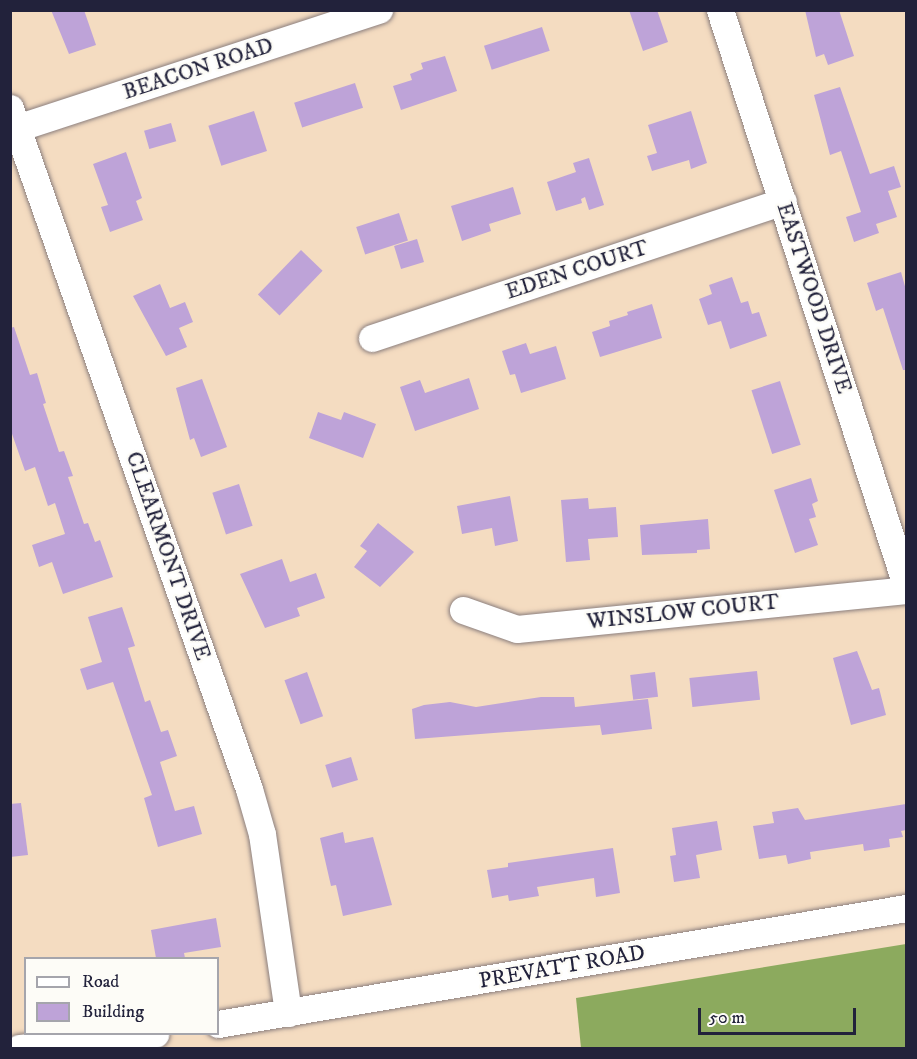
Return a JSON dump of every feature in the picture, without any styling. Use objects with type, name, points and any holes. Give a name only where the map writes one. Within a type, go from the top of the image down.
[{"type":"street","name":"BEACON ROAD","points":[[14,118],[379,10]]},
{"type":"street","name":"EASTWOOD DRIVE","points":[[720,10],[906,588]]},
{"type":"street","name":"CLEARMONT DRIVE","points":[[14,118],[249,789],[262,834],[288,1013]]},
{"type":"street","name":"EDEN COURT","points":[[372,338],[783,201]]},
{"type":"street","name":"WINSLOW COURT","points":[[463,610],[517,629],[906,588]]},
{"type":"street","name":"PREVATT ROAD","points":[[219,1024],[906,908]]},
{"type":"street","points":[[19,1048],[145,1035]]},
{"type":"green space","points":[[906,944],[906,1048],[581,1048],[576,998]]},
{"type":"building","points":[[51,10],[84,10],[96,45],[69,54]]},
{"type":"building","points":[[629,10],[657,10],[668,42],[643,51]]},
{"type":"building","points":[[805,10],[839,10],[854,56],[828,65],[824,54],[816,57]]},
{"type":"building","points":[[542,27],[550,51],[492,70],[484,46]]},
{"type":"building","points":[[445,56],[457,91],[401,110],[393,86],[412,80],[410,74],[423,69],[421,63]]},
{"type":"building","points":[[355,83],[363,108],[302,128],[294,103]]},
{"type":"building","points":[[840,87],[870,174],[894,166],[901,187],[888,191],[897,217],[876,224],[879,233],[854,242],[846,217],[861,212],[841,151],[830,155],[814,95]]},
{"type":"building","points":[[254,111],[267,151],[221,166],[208,126]]},
{"type":"building","points":[[691,111],[707,163],[691,169],[689,160],[652,171],[647,156],[657,153],[648,125]]},
{"type":"building","points":[[171,123],[176,141],[149,149],[144,131]]},
{"type":"building","points":[[126,152],[142,198],[136,201],[143,220],[110,232],[101,207],[108,205],[93,164]]},
{"type":"building","points":[[589,158],[604,205],[589,210],[585,197],[581,199],[582,203],[556,211],[547,182],[576,172],[573,163]]},
{"type":"building","points":[[513,187],[521,214],[489,224],[491,231],[462,241],[451,206]]},
{"type":"building","points":[[399,213],[408,241],[365,254],[356,227]]},
{"type":"building","points":[[417,239],[424,262],[401,269],[394,246]]},
{"type":"building","points":[[301,250],[323,271],[280,315],[258,295]]},
{"type":"building","points":[[901,272],[906,290],[906,370],[903,370],[883,308],[876,311],[867,283]]},
{"type":"building","points":[[732,277],[741,303],[748,301],[752,314],[759,312],[767,336],[730,349],[721,321],[708,325],[699,299],[712,294],[709,285]]},
{"type":"building","points":[[160,284],[170,308],[185,302],[193,322],[179,328],[187,347],[166,356],[133,296]]},
{"type":"building","points":[[652,304],[662,338],[600,357],[592,332],[610,326],[609,321],[628,315],[627,312]]},
{"type":"building","points":[[14,327],[30,375],[37,373],[46,403],[43,404],[59,452],[64,451],[73,476],[68,477],[84,524],[88,523],[95,542],[100,540],[113,577],[63,594],[52,562],[39,567],[32,545],[65,534],[55,503],[48,506],[35,467],[25,471],[11,431],[10,328]]},
{"type":"building","points":[[526,343],[530,354],[556,346],[566,379],[521,393],[515,374],[510,375],[502,351]]},
{"type":"building","points":[[469,378],[479,409],[415,431],[400,387],[420,380],[425,393]]},
{"type":"building","points":[[202,379],[227,447],[201,457],[194,438],[190,440],[176,388]]},
{"type":"building","points":[[780,381],[801,445],[772,454],[751,390]]},
{"type":"building","points":[[318,412],[341,420],[344,412],[376,424],[363,458],[309,438]]},
{"type":"building","points":[[811,478],[818,501],[812,504],[816,517],[809,519],[818,545],[795,553],[774,490]]},
{"type":"building","points":[[239,484],[253,526],[226,534],[212,493]]},
{"type":"building","points":[[510,496],[518,541],[495,546],[492,528],[462,534],[457,506]]},
{"type":"building","points":[[588,498],[589,509],[616,507],[618,537],[588,539],[590,560],[566,562],[561,500]]},
{"type":"building","points":[[708,519],[710,549],[697,550],[697,553],[642,555],[640,525]]},
{"type":"building","points":[[378,523],[414,552],[380,587],[354,567],[367,551],[360,546]]},
{"type":"building","points":[[282,559],[290,582],[316,573],[325,598],[297,608],[300,616],[265,628],[240,574]]},
{"type":"building","points":[[122,607],[135,646],[128,648],[145,702],[150,700],[161,732],[168,730],[177,756],[160,762],[175,811],[194,806],[202,834],[158,847],[144,798],[152,795],[113,682],[87,690],[80,669],[102,662],[88,617]]},
{"type":"building","points":[[857,651],[872,690],[879,688],[886,715],[851,725],[833,658]]},
{"type":"building","points":[[757,671],[760,700],[692,707],[689,678]]},
{"type":"building","points":[[307,672],[323,716],[301,724],[284,680]]},
{"type":"building","points":[[655,672],[658,697],[633,700],[630,675]]},
{"type":"building","points":[[541,697],[574,697],[575,707],[648,699],[652,729],[602,735],[600,725],[415,739],[412,709],[424,705],[450,702],[476,707]]},
{"type":"building","points":[[351,757],[358,780],[332,788],[325,765]]},
{"type":"building","points":[[21,803],[28,855],[10,857],[10,804]]},
{"type":"building","points":[[906,804],[906,830],[901,831],[903,837],[889,839],[890,847],[864,851],[863,844],[810,852],[811,859],[788,864],[786,855],[759,859],[753,826],[774,823],[772,812],[798,808],[805,820]]},
{"type":"building","points":[[717,821],[722,850],[696,855],[700,878],[674,882],[670,856],[676,855],[672,828]]},
{"type":"building","points":[[343,832],[345,843],[373,837],[392,905],[343,916],[336,885],[331,886],[320,838]]},
{"type":"building","points":[[613,848],[620,893],[596,897],[594,878],[537,887],[539,896],[509,901],[508,895],[492,898],[487,870],[508,867],[508,863]]},
{"type":"building","points":[[216,918],[221,947],[184,953],[185,957],[156,957],[151,930]]}]
